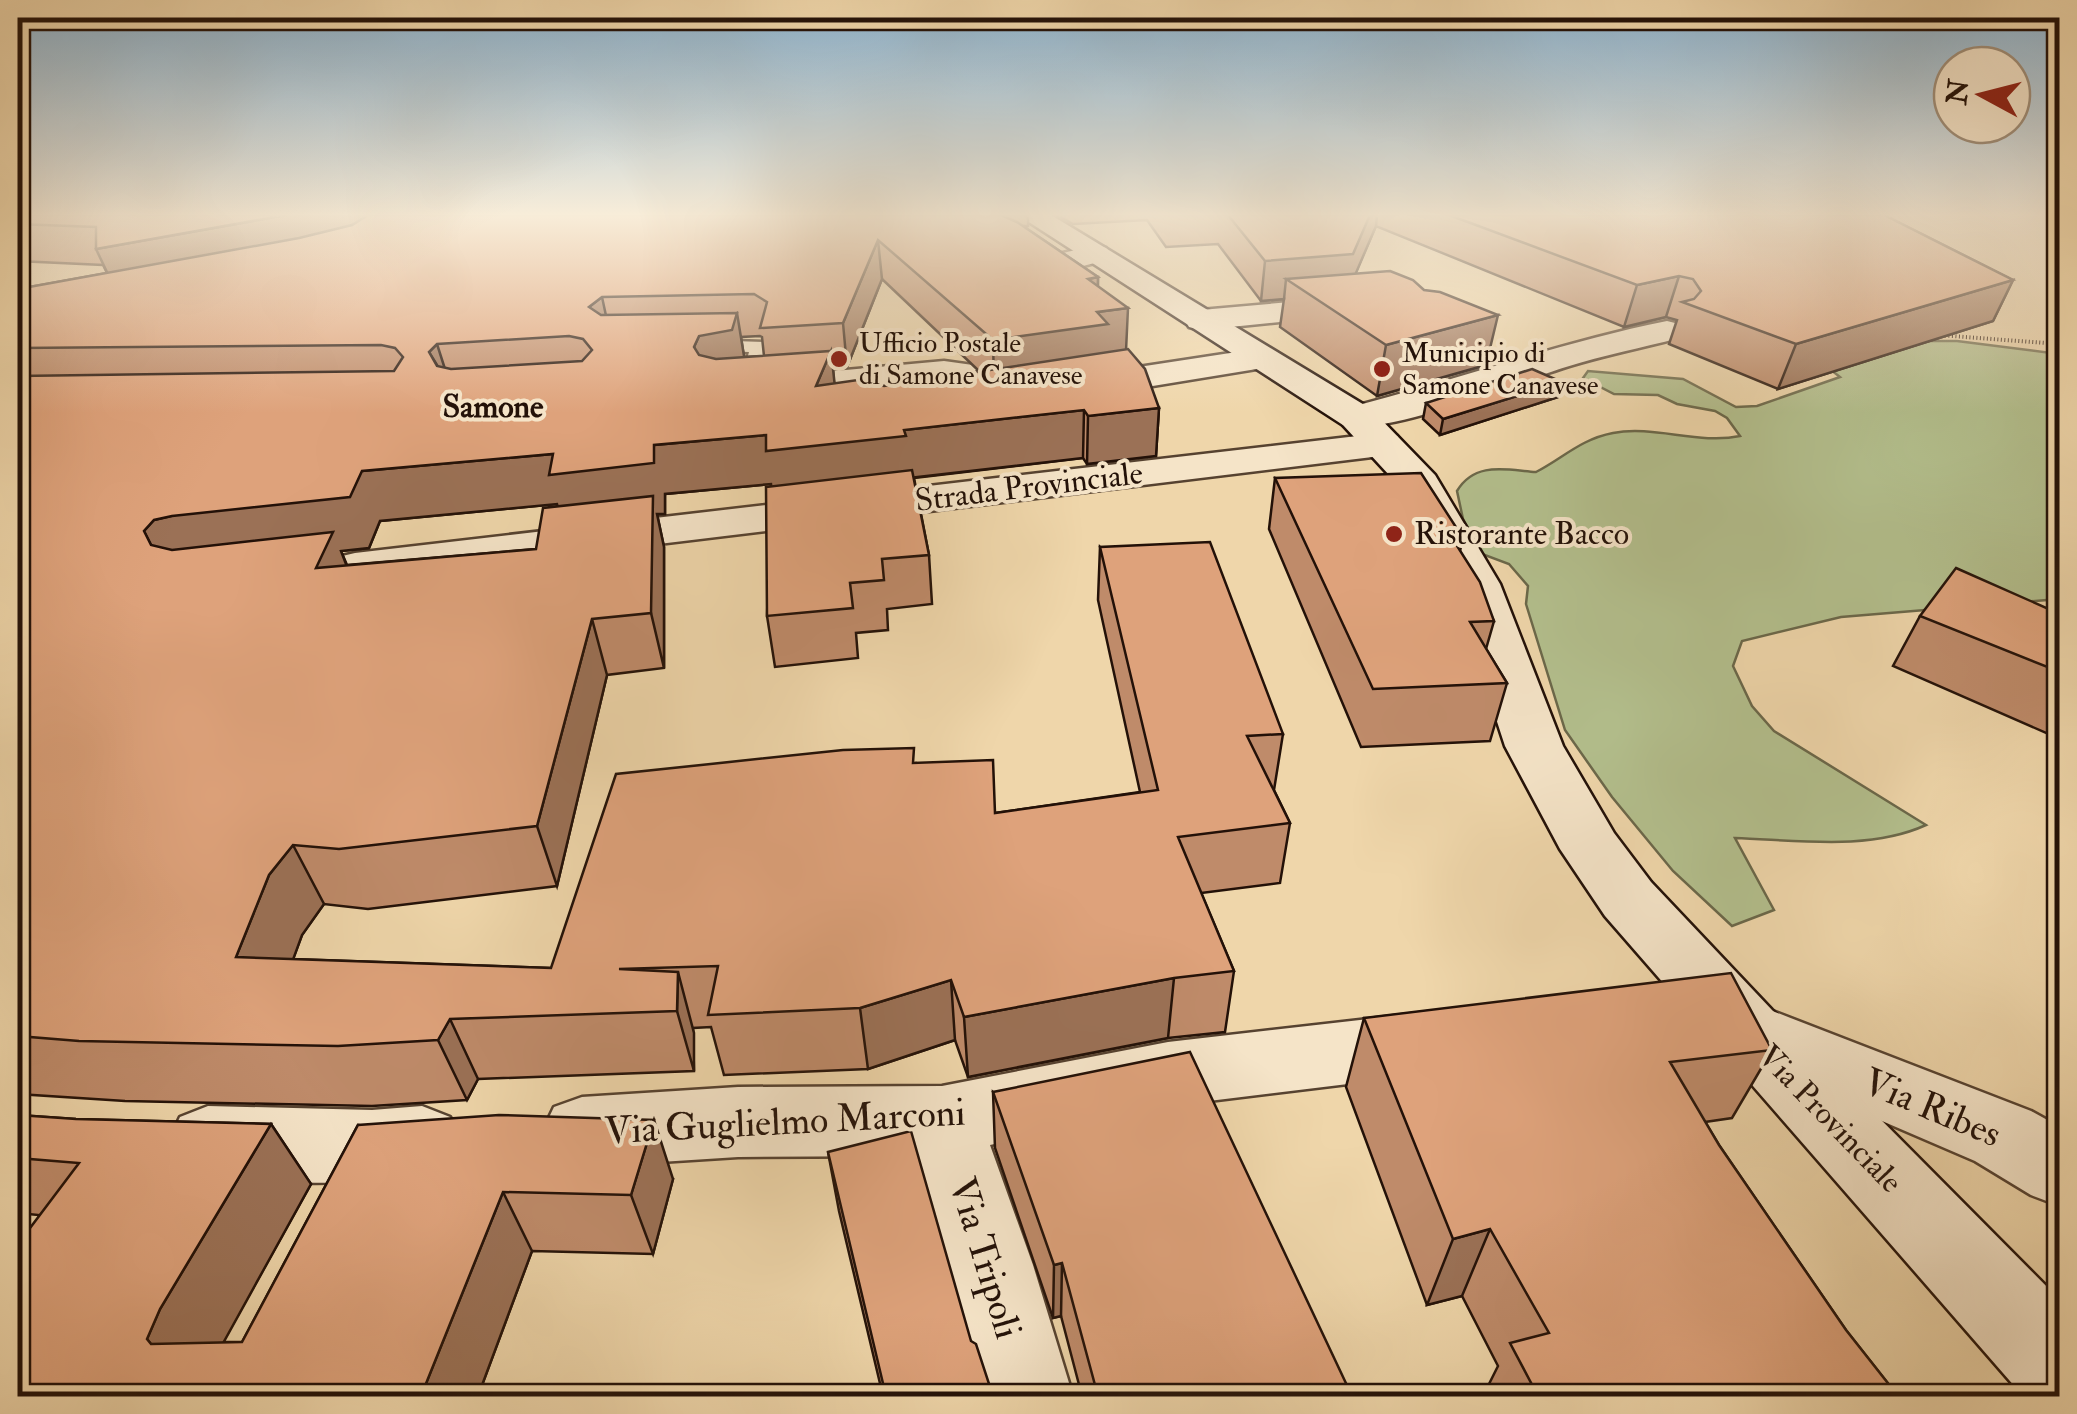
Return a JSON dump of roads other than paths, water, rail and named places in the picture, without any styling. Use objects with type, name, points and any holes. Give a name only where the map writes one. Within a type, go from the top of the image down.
[{"type":"street","name":"Via Provinciale","points":[[1139,281],[1370,431],[1420,484],[1476,584],[1534,746],[1592,850],[1628,899],[1988,1286],[2060,1369]]},
{"type":"street","points":[[1202,320],[1386,304]]},
{"type":"street","name":"Strada Provinciale","points":[[314,572],[1370,431],[1398,409],[1521,368],[1667,330]]},
{"type":"street","points":[[942,408],[1263,358]]},
{"type":"street","points":[[736,389],[944,372],[967,374],[991,391],[1035,394]]},
{"type":"street","points":[[1650,1015],[1736,1018]]},
{"type":"street","name":"Via Ribes","points":[[1736,1018],[2003,1136],[2060,1170]]},
{"type":"street","name":"Via Guglielmo Marconi","points":[[144,1141],[372,1146],[738,1122],[942,1120],[1168,1074],[1500,1034]]},
{"type":"street","name":"Via Tripoli","points":[[942,1120],[990,1265],[1026,1396]]},
{"type":"lane","points":[[682,347],[760,346],[736,389]]},
{"type":"place","name":"Ufficio Postale di Samone Canavese","points":[[839,359]]},
{"type":"place","name":"Municipio di Samone Canavese","points":[[1382,369]]},
{"type":"place","name":"Ristorante Bacco","points":[[1394,534]]},
{"type":"district","name":"Samone","points":[[493,407]]}]
